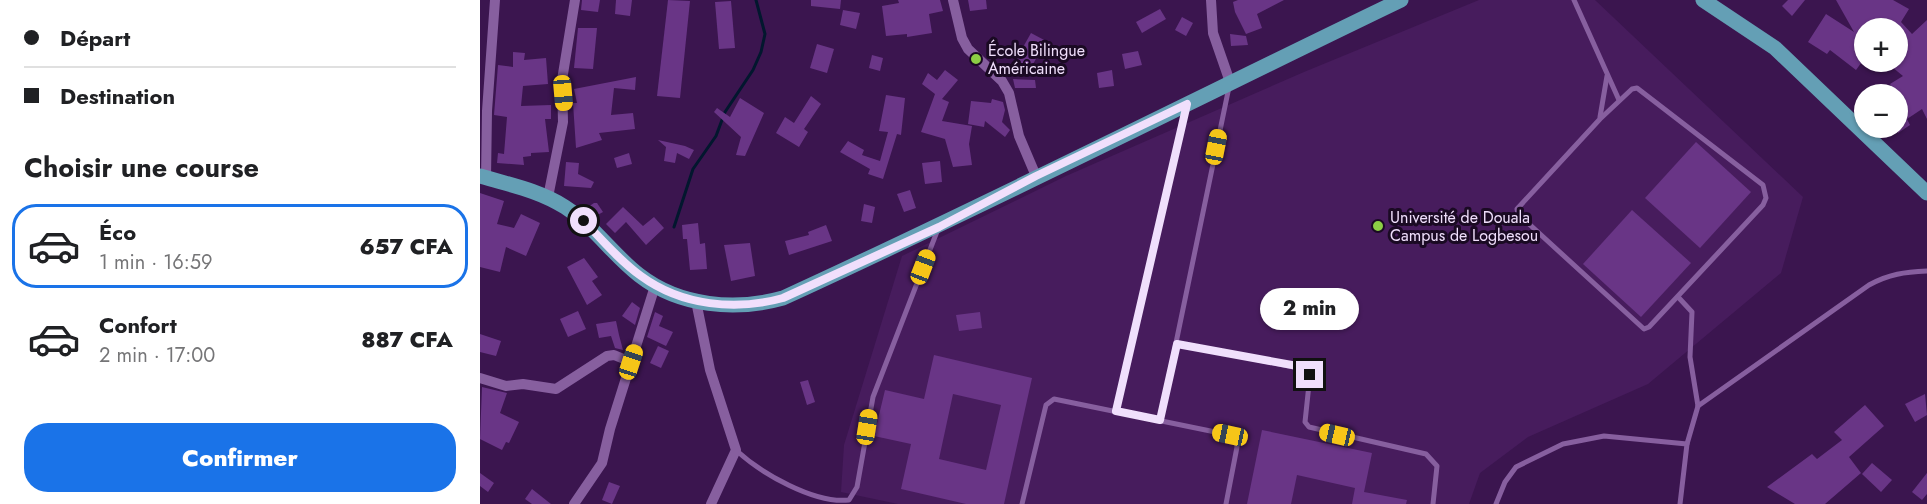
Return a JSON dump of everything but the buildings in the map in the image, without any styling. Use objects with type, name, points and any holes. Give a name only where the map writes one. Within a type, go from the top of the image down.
[{"type":"main road","points":[[483,177],[522,186],[548,197],[584,221],[626,264],[655,286],[696,301],[740,306],[783,298],[939,227],[1036,176],[1401,0]]},
{"type":"main road","points":[[1702,0],[1731,16],[1775,48],[1927,193]]},
{"type":"street","points":[[483,177],[495,0]]},
{"type":"street","points":[[548,197],[563,122],[562,80],[575,0]]},
{"type":"street","points":[[953,0],[962,38],[968,49],[1002,81],[1010,93],[1021,143],[1036,176]]},
{"type":"street","points":[[1211,0],[1213,33],[1230,82]]},
{"type":"street","points":[[574,504],[600,470],[655,286]]},
{"type":"street","points":[[696,301],[710,370],[736,450],[711,504]]},
{"type":"street","points":[[480,378],[506,386],[524,384],[556,389],[607,356],[614,355],[631,362]]},
{"type":"lane","points":[[1574,0],[1619,100]]},
{"type":"lane","points":[[1600,119],[1607,76]]},
{"type":"lane","points":[[1160,420],[1230,82]]},
{"type":"lane","points":[[1632,88],[1641,89],[1763,185],[1766,198],[1763,205],[1679,298],[1649,327],[1639,326],[1518,214],[1520,205],[1600,119],[1632,88]]},
{"type":"lane","points":[[1116,411],[1187,104]]},
{"type":"lane","points":[[736,450],[768,479],[796,494],[834,504],[849,500],[857,487],[873,397],[939,227]]},
{"type":"lane","points":[[1698,406],[1869,285],[1902,272],[1927,271]]},
{"type":"lane","points":[[1679,298],[1692,312],[1690,357],[1698,406],[1687,444],[1680,504]]},
{"type":"lane","points":[[1177,344],[1308,370],[1310,375],[1305,422],[1309,427],[1426,454],[1437,466],[1433,504]]},
{"type":"lane","points":[[1022,504],[1046,405],[1050,401],[1116,411],[1230,435],[1236,440],[1226,504]]},
{"type":"lane","points":[[1496,504],[1505,482],[1516,467],[1563,444],[1604,436],[1687,444]]},
{"type":"shaded area","name":"Université de Douala Campus de Logbesou","points":[[1479,0],[1595,0],[1803,197],[1781,273],[1648,384],[1528,437],[1480,473],[1469,504],[898,504],[841,492],[844,445],[902,256],[1066,176],[1304,72]]},
{"type":"waterway","points":[[674,227],[693,169],[716,136],[725,112],[753,70],[761,52],[765,34],[756,0]]},
{"type":"place","name":"École Bilingue Américaine","points":[[976,59]]},
{"type":"place","name":"Université de Douala Campus de Logbesou","points":[[1378,226]]},
{"type":"route","points":[[584,221],[626,264],[655,286],[696,301],[740,306],[762,304],[783,298],[939,227],[1036,176],[1187,104],[1170,187],[1116,411],[1160,420],[1177,344],[1303,367],[1310,375]]}]
